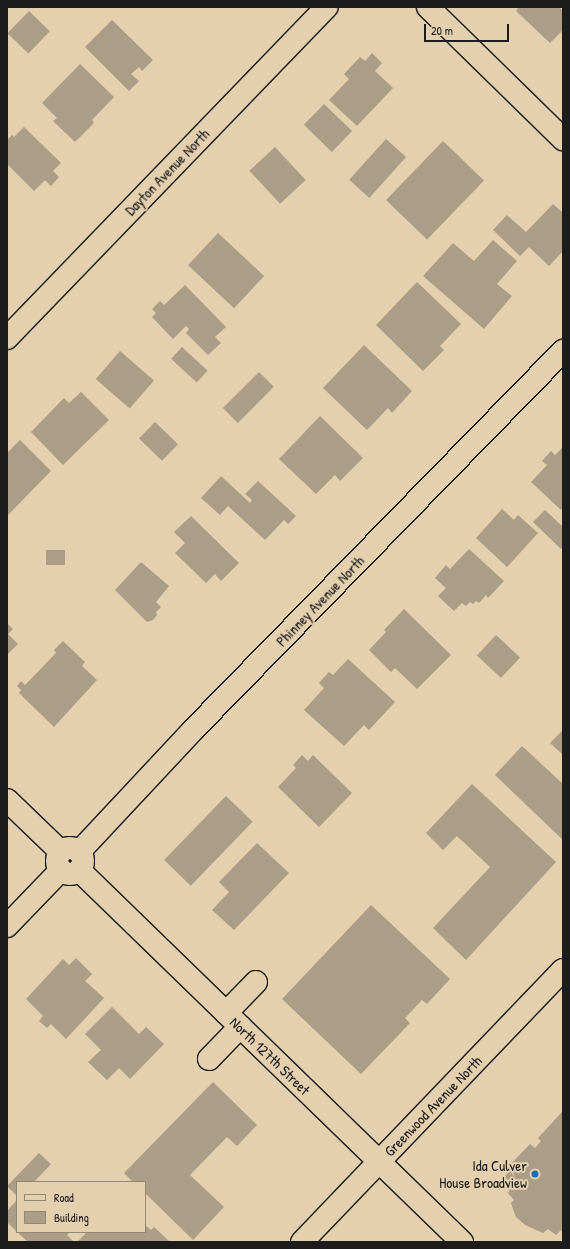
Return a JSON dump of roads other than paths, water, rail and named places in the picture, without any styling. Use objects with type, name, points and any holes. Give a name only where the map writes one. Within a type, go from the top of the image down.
[{"type":"street","name":"Dayton Avenue North","points":[[7,338],[327,7]]},
{"type":"street","points":[[428,7],[563,139]]},
{"type":"street","name":"Phinney Avenue North","points":[[7,926],[199,725],[563,351]]},
{"type":"street","name":"North 127th Street","points":[[7,800],[462,1242]]},
{"type":"street","name":"Greenwood Avenue North","points":[[302,1242],[563,970]]},
{"type":"street","points":[[209,1058],[256,982]]},
{"type":"place","name":"Ida Culver House Broadview","points":[[535,1174]]}]
